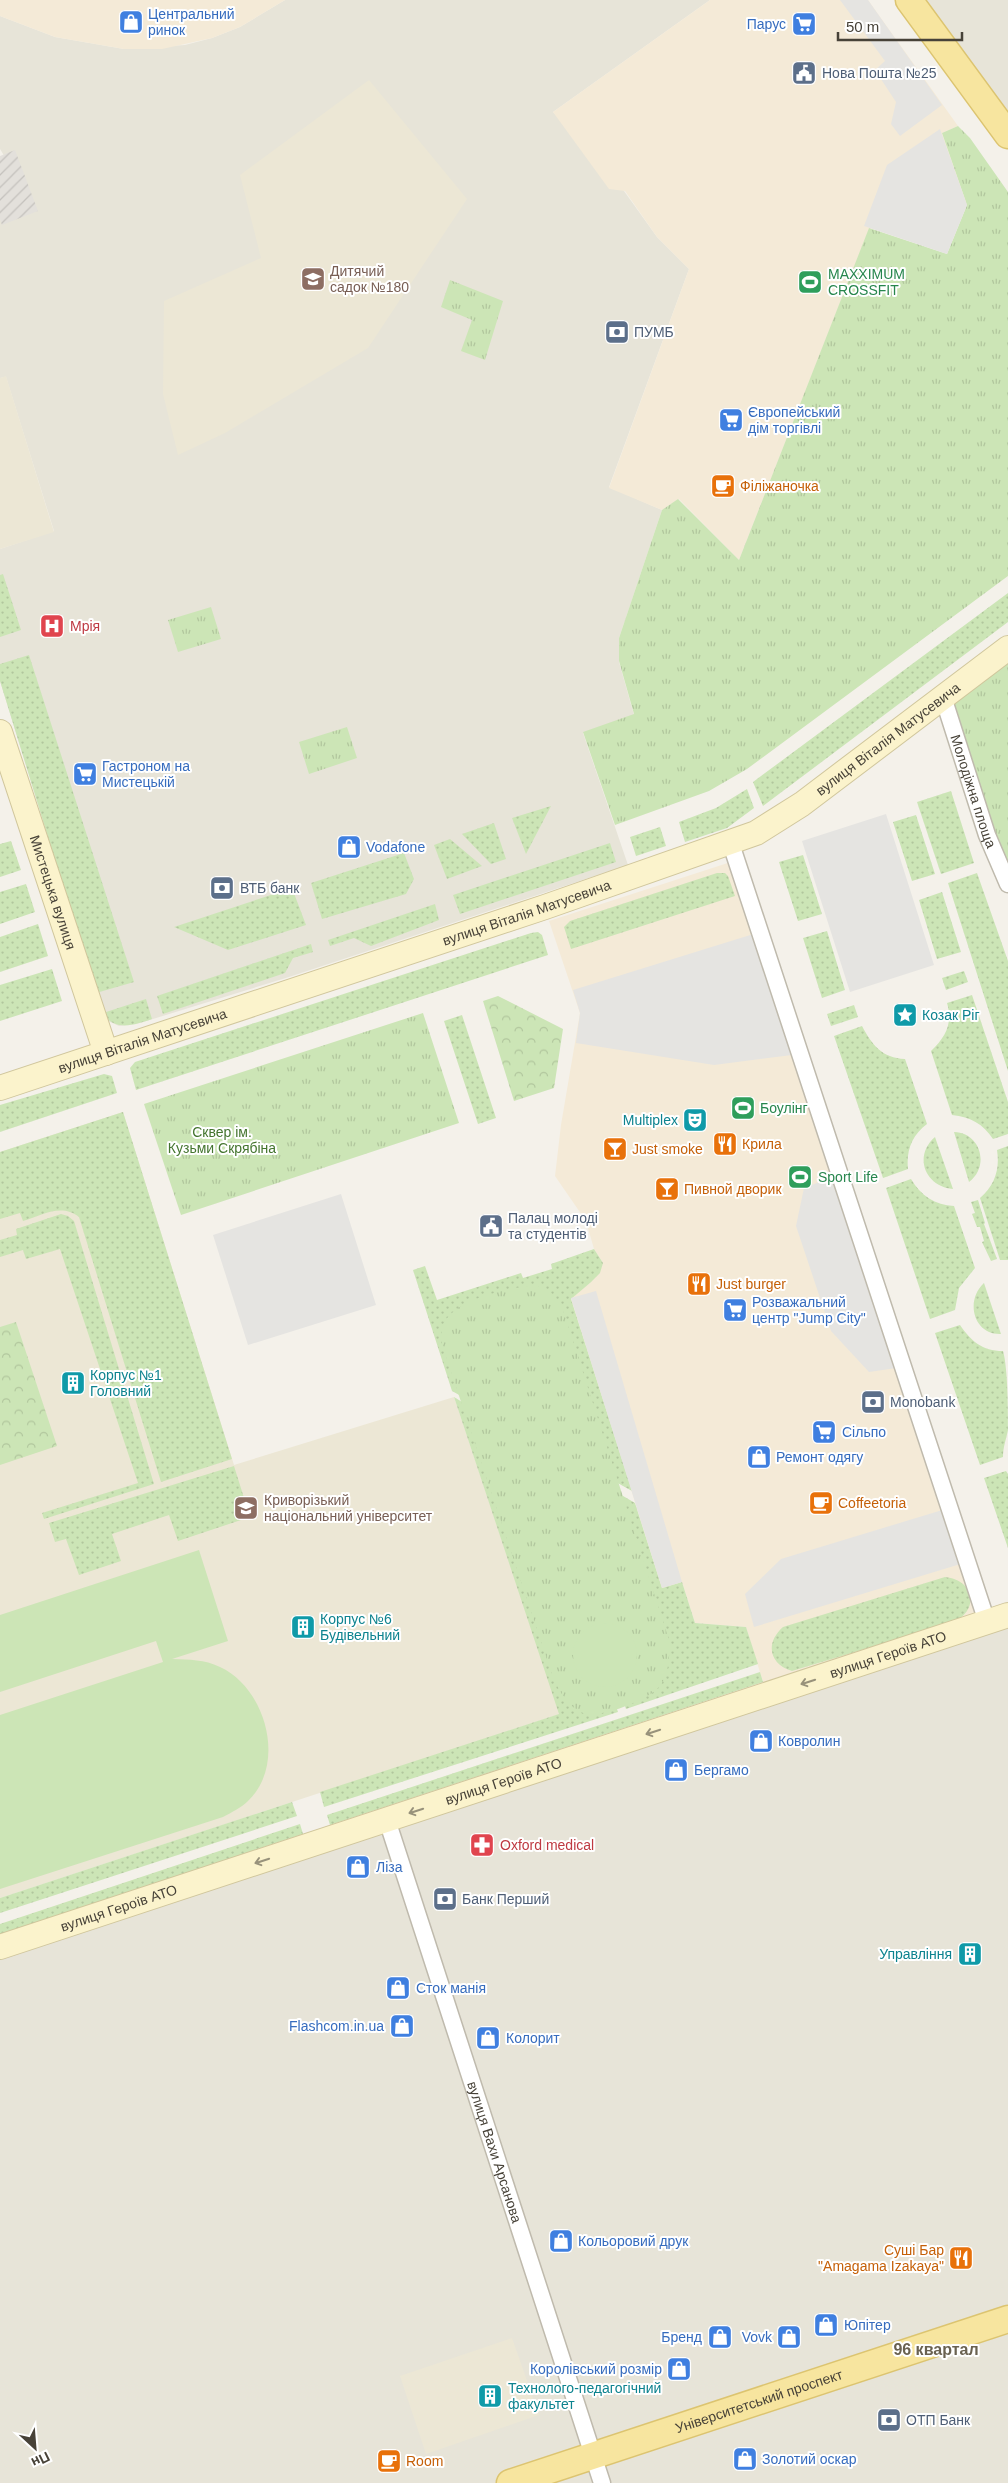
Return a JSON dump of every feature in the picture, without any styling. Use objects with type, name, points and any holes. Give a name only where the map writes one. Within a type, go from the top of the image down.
[{"type":"main road","points":[[909,0],[1008,135]]},
{"type":"main road","name":"Університетський проспект","points":[[510,2483],[1008,2319]]},
{"type":"street","name":"вулиця Віталія Матусевича","points":[[0,1088],[731,844],[779,820],[1008,648]]},
{"type":"street","name":"Молодіжна площа","points":[[943,697],[988,835],[1008,884]]},
{"type":"street","name":"Мистецька вулиця","points":[[0,732],[106,1052]]},
{"type":"street","points":[[731,844],[997,1619]]},
{"type":"street","name":"вулиця Героїв АТО","points":[[0,1947],[997,1619]]},
{"type":"street","name":"вулиця Вахи Арсанова","points":[[387,1820],[602,2483]]},
{"type":"shaded area","name":"Центральний ринок","points":[[0,0],[285,0],[240,27],[212,38],[162,49],[124,49],[55,37],[0,16]]},
{"type":"shaded area","points":[[285,0],[710,0],[553,112],[624,191],[657,237],[689,269],[609,487],[662,510],[619,638],[619,662],[634,715],[583,733],[628,865],[289,977],[140,1023],[119,1026],[108,1021],[101,1008],[0,681],[0,549],[54,531],[6,377],[0,378],[0,173],[11,167],[0,149],[0,16],[55,37],[124,49],[185,45],[212,38],[240,27]]},
{"type":"shaded area","points":[[710,0],[868,0],[958,126],[942,133],[967,205],[869,229],[739,560],[679,499],[662,510],[609,488],[689,269],[657,237],[625,191],[609,189],[553,112]]},
{"type":"shaded area","points":[[840,0],[868,0],[942,105],[900,136],[891,124],[896,102],[875,70],[885,61]]},
{"type":"shaded area","points":[[909,0],[1008,0],[1008,135]]},
{"type":"shaded area","name":"Дитячий садок №180","points":[[369,80],[467,199],[368,348],[225,433],[178,455],[163,394],[164,301],[261,258],[240,175]]},
{"type":"shaded area","points":[[940,129],[967,205],[947,254],[864,226],[887,165]]},
{"type":"shaded area","points":[[15,150],[38,211],[2,225],[0,219],[0,156]]},
{"type":"shaded area","points":[[6,376],[54,532],[0,549],[0,378]]},
{"type":"shaded area","points":[[886,814],[934,965],[850,992],[802,841]]},
{"type":"shaded area","points":[[737,860],[987,1622],[767,1695],[746,1627],[695,1623],[682,1582],[662,1588],[571,1298],[590,1283],[603,1263],[594,1249],[586,1221],[555,1176],[561,1125],[580,1013],[549,921]]},
{"type":"shaded area","points":[[760,932],[800,1054],[714,1065],[576,1043],[580,1013],[573,990]]},
{"type":"shaded area","name":"Криворізький національний університет","points":[[123,1112],[234,1465],[454,1397],[560,1714],[0,1898],[0,1152]]},
{"type":"shaded area","points":[[840,1174],[903,1367],[869,1372],[831,1331],[796,1226],[804,1188]]},
{"type":"shaded area","points":[[341,1194],[376,1305],[248,1345],[213,1235]]},
{"type":"shaded area","points":[[596,1291],[682,1582],[662,1588],[571,1298]]},
{"type":"shaded area","points":[[949,1508],[967,1562],[754,1627],[745,1594],[781,1559]]},
{"type":"shaded area","points":[[1008,1615],[1008,2483],[0,2483],[0,1947]]},
{"type":"shaded area","points":[[512,2338],[539,2415],[426,2454],[400,2376]]},
{"type":"green space","points":[[958,126],[970,138],[1008,192],[1008,576],[747,769],[709,791],[615,825],[583,732],[634,714],[619,661],[619,638],[662,510],[678,499],[739,560],[869,228],[947,254],[967,205],[942,133]]},
{"type":"green space","points":[[450,280],[503,301],[485,360],[461,351],[472,320],[441,307]]},
{"type":"green space","points":[[3,574],[21,630],[0,637],[0,575]]},
{"type":"green space","points":[[1008,593],[1008,622],[763,806],[753,782]]},
{"type":"green space","points":[[211,607],[221,639],[178,652],[168,620]]},
{"type":"green space","points":[[1008,648],[1008,884],[943,697]]},
{"type":"green space","points":[[29,655],[134,982],[96,993],[0,681],[0,664]]},
{"type":"green space","points":[[347,727],[357,758],[309,774],[299,742]]},
{"type":"green space","points":[[747,789],[754,808],[727,828],[685,842],[679,822],[716,808]]},
{"type":"green space","points":[[951,791],[974,863],[941,874],[917,802]]},
{"type":"green space","points":[[551,806],[526,854],[512,818]]},
{"type":"green space","points":[[916,815],[935,874],[912,881],[893,822]]},
{"type":"green space","points":[[494,823],[506,859],[491,864],[462,834]]},
{"type":"green space","points":[[660,827],[666,846],[636,856],[630,837]]},
{"type":"green space","points":[[450,839],[482,866],[447,879],[434,845]]},
{"type":"green space","points":[[11,841],[21,870],[0,877],[0,844]]},
{"type":"green space","points":[[610,843],[616,862],[460,914],[453,895]]},
{"type":"green space","points":[[404,853],[414,879],[406,894],[322,919],[311,883]]},
{"type":"green space","points":[[803,855],[822,914],[798,921],[779,862]]},
{"type":"green space","points":[[717,873],[725,873],[728,876],[735,896],[571,949],[564,927],[570,921]]},
{"type":"green space","points":[[977,873],[1008,961],[1008,1071],[948,883]]},
{"type":"green space","points":[[26,884],[35,912],[0,924],[0,892]]},
{"type":"green space","points":[[292,888],[306,925],[228,950],[174,927]]},
{"type":"green space","points":[[942,892],[961,952],[937,959],[919,900]]},
{"type":"green space","points":[[435,904],[439,920],[371,946],[354,938],[330,946],[328,940]]},
{"type":"green space","points":[[38,924],[48,956],[0,972],[0,937]]},
{"type":"green space","points":[[827,931],[845,990],[822,998],[803,938]]},
{"type":"green space","points":[[538,932],[542,935],[548,955],[136,1090],[130,1068],[135,1062]]},
{"type":"green space","points":[[311,944],[313,952],[293,958],[285,973],[163,1014],[157,996]]},
{"type":"green space","points":[[52,969],[62,1001],[0,1021],[0,985]]},
{"type":"green space","points":[[964,971],[968,982],[946,990],[942,978]]},
{"type":"green space","points":[[972,995],[1008,1102],[1008,1134],[993,1139],[976,1122],[965,1117],[952,1115],[931,1051],[941,1040],[949,1023],[947,1003]]},
{"type":"green space","points":[[498,996],[563,1029],[554,1088],[514,1101],[483,1001]]},
{"type":"green space","points":[[146,999],[152,1019],[132,1025],[119,1025],[113,1023],[103,1013]]},
{"type":"green space","points":[[854,1005],[858,1017],[831,1026],[827,1014]]},
{"type":"green space","name":"Сквер ім. Кузьми Скрябіна","points":[[423,1013],[459,1123],[181,1215],[144,1104]]},
{"type":"green space","points":[[462,1015],[496,1118],[478,1124],[444,1021]]},
{"type":"green space","points":[[862,1026],[874,1045],[884,1053],[905,1059],[927,1124],[917,1133],[911,1144],[908,1156],[908,1169],[883,1178],[834,1036]]},
{"type":"green space","points":[[104,1074],[112,1076],[117,1093],[0,1132],[0,1105]]},
{"type":"green space","points":[[123,1112],[232,1459],[161,1482],[79,1217],[72,1213],[59,1211],[45,1213],[23,1221],[20,1213],[0,1219],[0,1152]]},
{"type":"green space","points":[[954,1132],[971,1138],[979,1151],[981,1159],[979,1168],[969,1182]]},
{"type":"green space","points":[[935,1137],[953,1189],[935,1183],[925,1169],[925,1153],[928,1145]]},
{"type":"green space","points":[[1008,1146],[1008,1260],[1000,1260],[980,1198],[993,1182],[998,1164],[997,1150]]},
{"type":"green space","points":[[911,1179],[924,1195],[935,1202],[954,1206],[975,1268],[959,1288],[955,1310],[930,1319],[886,1188]]},
{"type":"green space","points":[[978,1200],[984,1224],[997,1259],[991,1261],[982,1242],[984,1241],[980,1227],[977,1227],[972,1214],[975,1213],[971,1202]]},
{"type":"green space","points":[[61,1214],[68,1216],[74,1221],[154,1484],[44,1519],[42,1513],[138,1483],[60,1249],[26,1259],[23,1250],[0,1257],[0,1240],[17,1235],[16,1229]]},
{"type":"green space","points":[[594,1249],[603,1263],[600,1273],[571,1299],[632,1491],[452,1391],[413,1270],[425,1266],[437,1300],[521,1273],[523,1278],[552,1269],[551,1264]]},
{"type":"green space","points":[[984,1283],[1001,1334],[991,1333],[984,1329],[978,1323],[975,1315],[975,1298],[978,1290]]},
{"type":"green space","points":[[536,1285],[554,1295],[563,1310],[670,1643],[667,1672],[659,1687],[644,1698],[622,1708],[598,1714],[581,1712],[572,1706],[559,1690],[554,1680],[442,1345],[443,1325],[449,1316],[459,1308],[470,1301],[484,1296]]},
{"type":"green space","points":[[16,1322],[57,1446],[0,1465],[0,1327]]},
{"type":"green space","points":[[960,1325],[968,1336],[978,1344],[996,1351],[1003,1351],[1005,1359],[1008,1430],[1003,1457],[980,1465],[935,1333]]},
{"type":"green space","points":[[454,1397],[475,1410],[611,1691],[618,1712],[324,1807],[320,1792],[559,1714]]},
{"type":"green space","points":[[234,1466],[250,1517],[178,1541],[169,1515],[112,1534],[121,1561],[79,1575],[66,1539],[55,1542],[49,1523]]},
{"type":"green space","points":[[1006,1471],[1008,1474],[1008,1548],[984,1478]]},
{"type":"green space","points":[[618,1493],[635,1503],[662,1588],[682,1582],[695,1623],[746,1627],[758,1664],[626,1709],[619,1688]]},
{"type":"green space","points":[[199,1550],[228,1641],[172,1659],[197,1660],[214,1664],[236,1677],[249,1692],[259,1709],[266,1728],[267,1767],[260,1785],[248,1801],[223,1817],[0,1889],[0,1715],[163,1662],[156,1641],[0,1692],[0,1615]]},
{"type":"green space","points":[[945,1577],[962,1583],[970,1596],[968,1610],[954,1622],[792,1671],[784,1668],[774,1658],[772,1646],[777,1633],[783,1627]]},
{"type":"green space","points":[[599,1623],[611,1623],[628,1632],[635,1643],[637,1655],[635,1667],[628,1678],[611,1687],[599,1687],[587,1682],[578,1673],[573,1661],[573,1649],[578,1637],[587,1628]]},
{"type":"green space","points":[[760,1672],[763,1682],[330,1825],[327,1815]]},
{"type":"green space","points":[[292,1802],[297,1816],[0,1913],[0,1898]]},
{"type":"green space","points":[[300,1824],[303,1834],[0,1935],[0,1924]]},
{"type":"place","name":"Центральний ринок","points":[[131,22]]},
{"type":"place","name":"Парус","points":[[804,24]]},
{"type":"place","name":"Нова Пошта №25","points":[[804,73]]},
{"type":"place","name":"Дитячий садок №180","points":[[313,279]]},
{"type":"place","name":"MAXXIMUM CROSSFIT","points":[[810,282]]},
{"type":"place","name":"ПУМБ","points":[[617,332]]},
{"type":"place","name":"Європейський дім торгівлі","points":[[731,420]]},
{"type":"place","name":"Філіжаночка","points":[[723,486]]},
{"type":"place","name":"Мрія","points":[[52,626]]},
{"type":"place","name":"Гастроном на Мистецькій","points":[[85,774]]},
{"type":"place","name":"Vodafone","points":[[349,847]]},
{"type":"place","name":"ВТБ банк","points":[[222,888]]},
{"type":"place","name":"Козак Ріг","points":[[905,1015]]},
{"type":"place","name":"Боулінг","points":[[743,1108]]},
{"type":"place","name":"Multiplex","points":[[695,1120]]},
{"type":"place","name":"Крила","points":[[725,1144]]},
{"type":"place","name":"Just smoke","points":[[615,1149]]},
{"type":"place","name":"Sport Life","points":[[800,1177]]},
{"type":"place","name":"Пивной дворик","points":[[667,1189]]},
{"type":"place","name":"Палац молоді та студентів","points":[[491,1226]]},
{"type":"place","name":"Just burger","points":[[699,1284]]},
{"type":"place","name":"Розважальний центр \"Jump City\"","points":[[735,1310]]},
{"type":"place","name":"Корпус №1 Головний","points":[[73,1383]]},
{"type":"place","name":"Monobank","points":[[873,1402]]},
{"type":"place","name":"Сільпо","points":[[824,1432]]},
{"type":"place","name":"Ремонт одягу","points":[[759,1457]]},
{"type":"place","name":"Coffeetoria","points":[[821,1503]]},
{"type":"place","name":"Криворізький національний університет","points":[[246,1508]]},
{"type":"place","name":"Корпус №6 Будівельний","points":[[303,1627]]},
{"type":"place","name":"Ковролин","points":[[761,1741]]},
{"type":"place","name":"Бергамо","points":[[676,1770]]},
{"type":"place","name":"Oxford medical","points":[[482,1845]]},
{"type":"place","name":"Ліза","points":[[358,1867]]},
{"type":"place","name":"Банк Перший","points":[[445,1899]]},
{"type":"place","name":"Управління","points":[[970,1954]]},
{"type":"place","name":"Сток манія","points":[[398,1988]]},
{"type":"place","name":"Flashcom.in.ua","points":[[402,2026]]},
{"type":"place","name":"Колорит","points":[[488,2038]]},
{"type":"place","name":"Кольоровий друк","points":[[561,2241]]},
{"type":"place","name":"Суші Бар \"Amagama Izakaya\"","points":[[961,2258]]},
{"type":"place","name":"Юпітер","points":[[826,2325]]},
{"type":"place","name":"Бренд","points":[[720,2337]]},
{"type":"place","name":"Vovk","points":[[789,2337]]},
{"type":"place","name":"Королівський розмір","points":[[679,2369]]},
{"type":"place","name":"Технолого-педагогічний факультет","points":[[490,2396]]},
{"type":"place","name":"ОТП Банк","points":[[889,2420]]},
{"type":"place","name":"Золотий оскар","points":[[745,2459]]},
{"type":"place","name":"Room","points":[[389,2461]]},
{"type":"district","name":"96 квартал","points":[[936,2349]]}]
